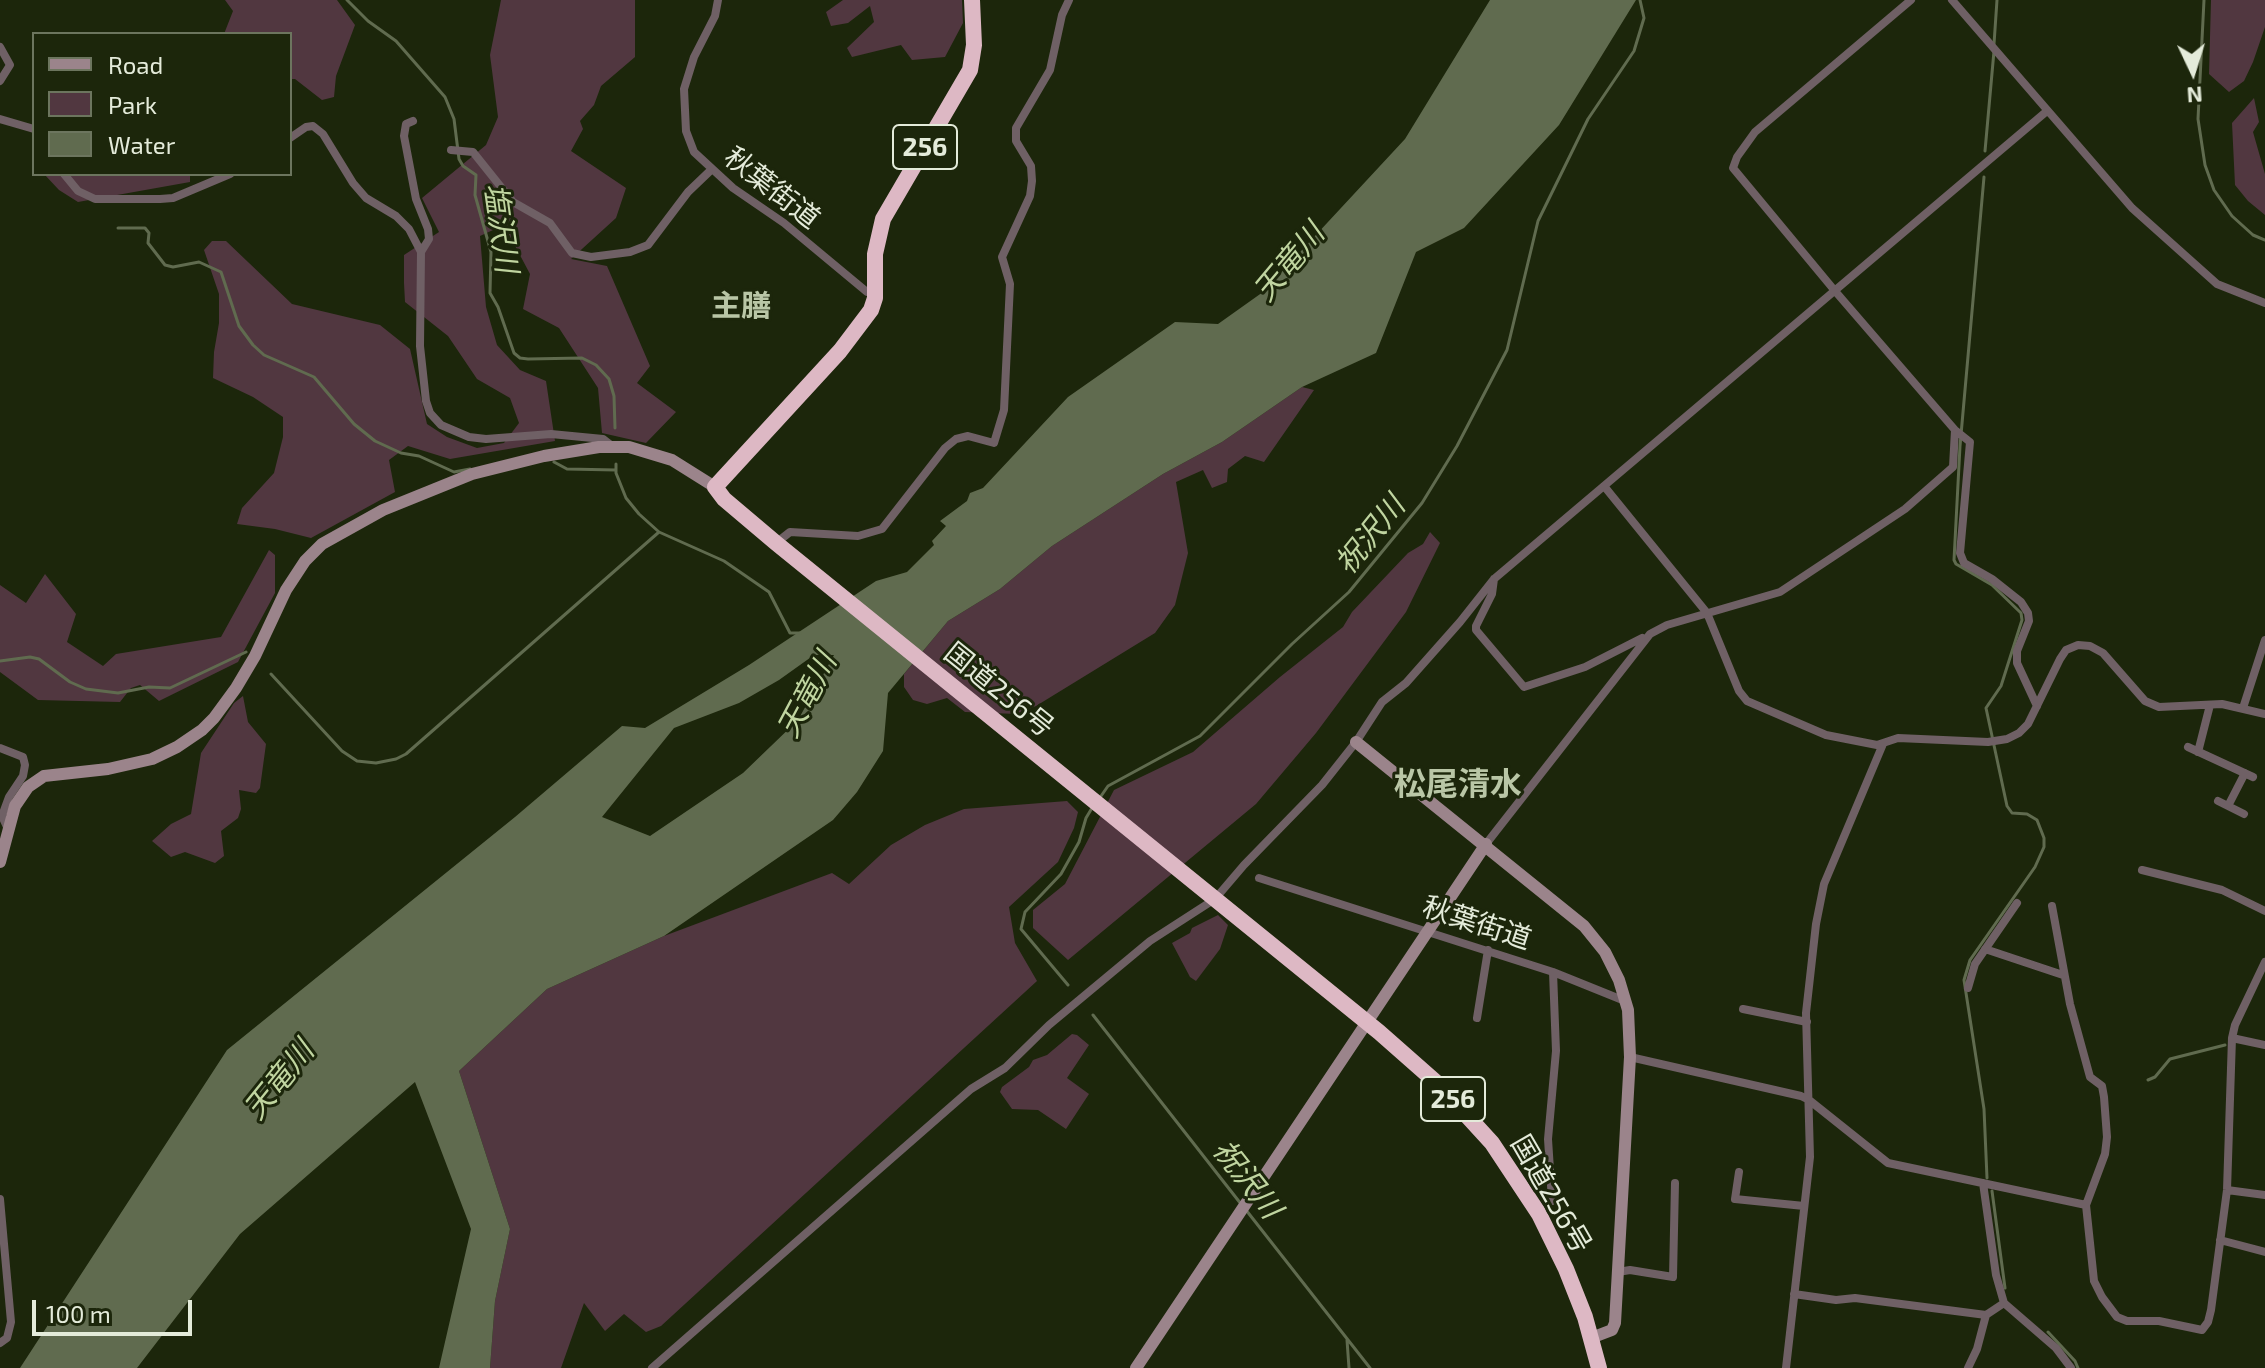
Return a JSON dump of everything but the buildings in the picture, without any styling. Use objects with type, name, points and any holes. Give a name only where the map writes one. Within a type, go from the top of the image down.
[{"type":"highway","name":"256","points":[[715,487],[840,351],[869,315],[875,294],[875,254],[883,219],[970,70],[974,45],[972,0]]},
{"type":"highway","name":"国道256号","points":[[715,487],[724,499],[776,543],[1366,1022],[1465,1110],[1507,1163],[1539,1214],[1566,1269],[1599,1368]]},
{"type":"street","name":"秋葉街道","points":[[718,0],[715,16],[691,66],[684,89],[683,104],[689,142],[694,152],[711,170],[784,223],[867,292],[875,294]]},
{"type":"street","points":[[776,543],[790,532],[858,536],[882,529],[945,448],[956,439],[968,436],[994,443],[1004,410],[1010,284],[1002,257],[1030,196],[1032,181],[1031,166],[1016,141],[1016,128],[1050,70],[1062,15],[1069,0]]},
{"type":"street","points":[[1911,0],[1755,132],[1734,163],[1736,173],[1835,291],[1957,432],[1970,442],[1960,553],[1964,563],[1992,579],[2021,602],[2028,613],[2029,621],[2017,651],[2017,663],[2037,706]]},
{"type":"street","points":[[1952,0],[2132,208],[2203,273],[2230,291],[2265,303]]},
{"type":"street","points":[[0,47],[10,65],[0,81]]},
{"type":"street","points":[[652,1368],[971,1089],[1005,1068],[1049,1025],[1150,941],[1212,897],[1322,785],[1382,702],[1406,683],[1494,579],[2047,111]]},
{"type":"street","points":[[0,119],[32,128]]},
{"type":"street","points":[[413,121],[406,124],[404,136],[416,199],[428,229],[429,239],[421,252]]},
{"type":"street","points":[[292,137],[313,126],[323,134],[353,183],[366,198],[396,216],[409,229],[421,252],[420,346],[426,401],[430,413],[441,425],[469,437],[486,439],[551,434],[603,439],[613,446]]},
{"type":"street","points":[[451,150],[473,152],[513,202],[556,228],[572,253],[591,257],[630,252],[648,245],[688,192],[711,170]]},
{"type":"street","points":[[66,176],[78,191],[95,199],[173,198],[225,176]]},
{"type":"street","points":[[1494,579],[1492,594],[1476,630],[1524,687],[1585,667],[1667,625],[1780,592],[1905,509],[1953,467],[1957,432]]},
{"type":"street","points":[[0,862],[20,796],[44,776],[108,769],[152,759],[202,730],[214,718],[255,656],[295,575],[322,544],[383,510],[472,474],[544,456],[613,446],[629,447],[672,460],[715,487]]},
{"type":"street","points":[[1604,486],[1707,613],[1739,691],[1747,701],[1826,735],[1871,745],[1898,738],[1993,741],[2019,733],[2028,724],[2066,650],[2078,645],[2090,646],[2103,653],[2145,701],[2159,707],[2222,704],[2265,714]]},
{"type":"street","points":[[1136,1368],[1486,844],[1650,634]]},
{"type":"street","points":[[2243,708],[2265,640]]},
{"type":"street","points":[[2198,752],[2210,705]]},
{"type":"street","points":[[1356,742],[1584,926],[1612,963],[1629,1019],[1630,1057],[1618,1272],[1612,1330],[1591,1338]]},
{"type":"street","points":[[1786,1368],[1810,1157],[1807,1022],[1820,896],[1883,744]]},
{"type":"street","points":[[2188,747],[2249,775],[2228,806]]},
{"type":"street","points":[[0,748],[23,757],[25,765],[23,776],[9,797],[2,816],[8,829]]},
{"type":"street","points":[[2218,801],[2244,814]]},
{"type":"street","points":[[2142,870],[2222,890],[2265,911]]},
{"type":"street","name":"秋葉街道","points":[[1259,878],[1553,972],[1556,1051],[1548,1139],[1552,1201]]},
{"type":"street","points":[[1968,988],[1975,964],[2017,903]]},
{"type":"street","points":[[2052,906],[2063,975],[2090,1077],[2102,1086],[2104,1097],[2105,1154],[2086,1205],[2094,1281],[2107,1306],[2117,1317],[2127,1321],[2159,1321],[2202,1330],[2208,1322],[2227,1190],[2232,1038],[2235,1025],[2265,962]]},
{"type":"street","points":[[1985,949],[2063,975]]},
{"type":"street","points":[[1477,1018],[1488,950]]},
{"type":"street","points":[[1553,972],[1625,1001]]},
{"type":"street","points":[[1743,1009],[1807,1022]]},
{"type":"street","points":[[2232,1038],[2265,1045]]},
{"type":"street","points":[[1630,1057],[1809,1100],[1888,1163],[2086,1205]]},
{"type":"street","points":[[1739,1172],[1735,1199],[1804,1206]]},
{"type":"street","points":[[1618,1272],[1630,1270],[1673,1277],[1675,1183]]},
{"type":"street","points":[[1983,1183],[1996,1275],[2004,1303],[2056,1348],[2071,1368]]},
{"type":"street","points":[[2227,1190],[2265,1195]]},
{"type":"street","points":[[0,1199],[11,1322],[7,1338],[0,1343]]},
{"type":"street","points":[[2220,1240],[2265,1252]]},
{"type":"street","points":[[1794,1294],[1836,1300],[1855,1298],[1986,1315],[2004,1303]]},
{"type":"street","points":[[1968,1368],[1977,1349],[1986,1315]]},
{"type":"green space","points":[[225,0],[337,0],[355,25],[336,76],[334,97],[322,100],[292,79],[292,32],[225,32],[233,11]]},
{"type":"green space","points":[[501,0],[635,0],[635,57],[601,86],[594,105],[580,121],[583,129],[571,151],[626,188],[616,218],[571,259],[607,266],[650,366],[637,383],[676,412],[646,443],[602,433],[598,388],[559,328],[523,309],[530,274],[504,225],[480,236],[486,307],[497,345],[520,370],[546,381],[555,441],[450,459],[408,446],[389,460],[395,492],[311,538],[237,524],[242,508],[274,473],[283,437],[283,417],[253,397],[213,378],[219,294],[204,250],[212,241],[226,241],[292,304],[380,325],[410,349],[427,424],[447,437],[477,448],[504,443],[519,423],[510,398],[477,379],[448,336],[405,302],[404,283],[404,255],[439,232],[422,198],[486,145],[498,117],[490,55]]},
{"type":"green space","points":[[843,0],[962,0],[963,23],[945,57],[912,60],[901,45],[852,57],[847,48],[874,22],[870,6],[848,23],[831,26],[826,12]]},
{"type":"green space","points":[[2211,0],[2265,0],[2265,27],[2253,62],[2244,81],[2229,92],[2209,74]]},
{"type":"green space","points":[[2254,98],[2259,122],[2253,132],[2265,174],[2265,215],[2235,185],[2232,123]]},
{"type":"green space","points":[[46,176],[190,176],[190,182],[78,202],[59,190]]},
{"type":"green space","points":[[1302,387],[1314,390],[1264,462],[1245,456],[1228,469],[1227,482],[1212,488],[1203,470],[1176,482],[1188,553],[1175,605],[1155,633],[1036,706],[1017,714],[965,712],[947,698],[927,704],[913,700],[904,687],[904,674],[948,621],[1000,589],[1052,546],[1163,474],[1222,442]]},
{"type":"green space","points":[[1430,532],[1440,543],[1406,612],[1316,733],[1256,804],[1068,960],[1033,928],[1033,910],[1065,884],[1114,790],[1193,752],[1343,627],[1352,612],[1408,553],[1423,544]]},
{"type":"green space","points":[[269,550],[275,555],[275,593],[238,662],[159,701],[140,685],[131,688],[120,702],[38,700],[0,672],[0,585],[26,603],[45,574],[76,614],[67,642],[103,666],[116,654],[221,637]]},
{"type":"green space","points":[[243,696],[248,722],[266,744],[260,788],[256,793],[239,790],[241,809],[238,818],[221,831],[224,856],[215,863],[185,852],[171,857],[152,841],[171,824],[191,814],[201,753],[234,703]]},
{"type":"green space","points":[[1067,801],[1078,812],[1058,862],[1009,907],[1015,943],[1037,981],[661,1326],[646,1332],[624,1314],[605,1331],[584,1303],[561,1368],[490,1368],[495,1301],[510,1229],[459,1071],[547,989],[664,936],[832,873],[849,884],[891,845],[925,825],[964,809]]},
{"type":"green space","points":[[1218,915],[1228,925],[1220,949],[1196,981],[1190,977],[1172,943],[1190,933],[1192,928]]},
{"type":"green space","points":[[1072,1034],[1089,1045],[1067,1078],[1089,1094],[1066,1129],[1038,1110],[1012,1109],[1000,1092],[1002,1087],[1029,1067],[1033,1060],[1047,1055]]},
{"type":"water","name":"天竜川","points":[[1490,0],[1636,0],[1559,125],[1464,228],[1416,252],[1376,353],[1302,387],[1222,442],[1163,474],[1052,546],[1000,589],[948,621],[888,693],[883,751],[857,792],[833,820],[664,936],[547,989],[459,1071],[510,1229],[495,1301],[490,1368],[439,1368],[471,1229],[415,1082],[240,1234],[137,1368],[20,1368],[227,1050],[515,817],[622,726],[645,728],[749,665],[876,581],[907,572],[934,545],[932,541],[946,526],[940,521],[967,501],[970,493],[983,488],[1068,397],[1175,322],[1218,324],[1263,292],[1405,139]],"holes":[[[814,655],[834,655],[798,720],[743,773],[650,836],[602,817],[674,728],[739,703]]]},
{"type":"waterway","name":"塩沢川","points":[[347,0],[368,21],[396,41],[445,97],[454,119],[459,159],[476,175],[475,195],[491,252],[490,293],[514,353],[528,359],[582,358],[596,365],[609,379],[614,396],[615,428]]},
{"type":"waterway","name":"祝沢川","points":[[1099,799],[1108,786],[1200,736],[1349,592],[1422,503],[1457,446],[1507,350],[1538,221],[1588,119],[1634,51],[1644,18],[1640,0]]},
{"type":"waterway","points":[[1994,44],[1997,0]]},
{"type":"waterway","points":[[2204,0],[2198,119],[2205,165],[2214,190],[2232,216],[2253,235],[2265,240]]},
{"type":"waterway","points":[[1985,151],[1994,51]]},
{"type":"waterway","points":[[1984,177],[1960,446],[1954,560],[1992,585],[2021,613],[2022,620],[2001,686],[1986,708],[2007,806],[2012,813],[2027,814],[2037,820],[2044,838],[2044,847],[2035,867],[1970,960],[1964,980],[1984,1109],[1987,1178]]},
{"type":"waterway","points":[[118,228],[145,228],[149,233],[148,243],[165,265],[173,267],[199,262],[221,272],[239,326],[253,345],[264,355],[314,377],[354,424],[375,441],[454,472],[470,469]]},
{"type":"waterway","points":[[554,462],[567,469],[616,470]]},
{"type":"waterway","name":"塩沢川","points":[[616,464],[616,473],[626,498],[639,514],[659,532],[724,561],[769,592],[790,633],[800,633]]},
{"type":"waterway","points":[[271,674],[342,751],[357,761],[376,763],[396,759],[406,754],[659,532]]},
{"type":"waterway","points":[[0,661],[30,657],[39,659],[70,682],[86,689],[118,693],[149,687],[170,688],[246,652]]},
{"type":"waterway","name":"祝沢川","points":[[1068,985],[1021,929],[1025,912],[1061,874],[1079,842],[1092,808]]},
{"type":"waterway","name":"祝沢川","points":[[1093,1015],[1241,1204]]},
{"type":"waterway","points":[[2148,1080],[2155,1077],[2170,1059],[2225,1045]]},
{"type":"waterway","points":[[1992,1191],[2005,1288]]},
{"type":"waterway","name":"祝沢川","points":[[1246,1210],[1370,1368]]},
{"type":"waterway","points":[[2048,1332],[2078,1368]]},
{"type":"waterway","points":[[1347,1340],[1349,1368]]},
{"type":"district","name":"主膳","points":[[741,306]]},
{"type":"district","name":"松尾清水","points":[[1458,784]]}]
